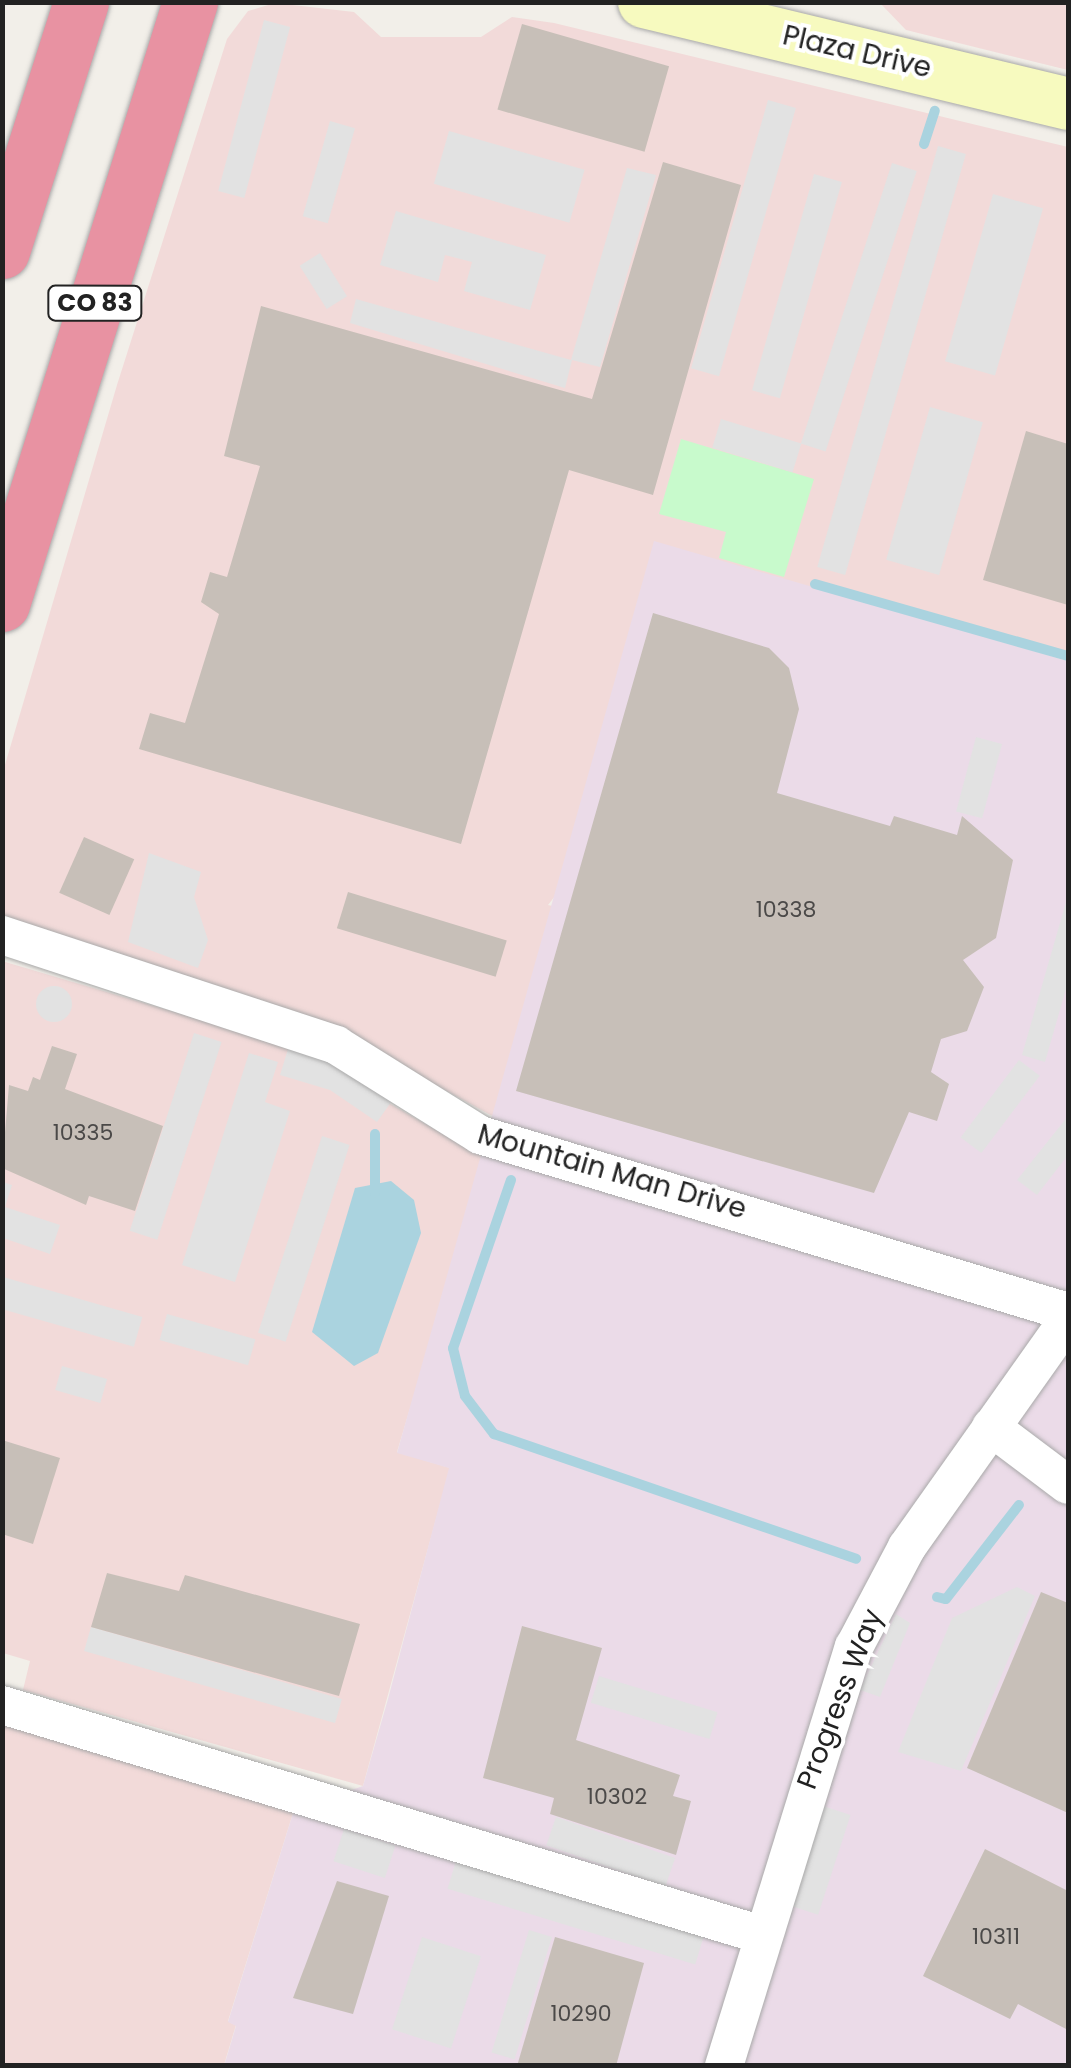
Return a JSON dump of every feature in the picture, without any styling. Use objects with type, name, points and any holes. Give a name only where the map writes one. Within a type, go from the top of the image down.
[{"type":"highway","points":[[2,251],[80,2]]},
{"type":"highway","name":"CO 83","points":[[2,604],[190,2]]},
{"type":"street","name":"Plaza Drive","points":[[644,2],[1068,104]]},
{"type":"street","name":"Mountain Man Drive","points":[[2,935],[336,1045],[480,1135],[1068,1312]]},
{"type":"street","name":"Progress Way","points":[[724,2066],[854,1647],[907,1547],[1068,1320]]},
{"type":"street","points":[[991,1427],[1068,1486]]},
{"type":"street","points":[[2,1706],[762,1934]]},
{"type":"shaded area","points":[[275,3],[354,12],[381,37],[481,37],[512,17],[554,23],[1068,147],[1068,661],[801,585],[548,905],[557,907],[496,1118],[368,1048],[3,915],[2,775],[117,385],[227,39],[248,11]]},
{"type":"shaded area","points":[[880,3],[1068,3],[1068,70],[906,30]]},
{"type":"shaded area","points":[[264,20],[290,27],[244,198],[218,191]]},
{"type":"shaded area","points":[[768,100],[796,108],[719,376],[691,368]]},
{"type":"shaded area","points":[[330,121],[355,128],[328,223],[303,216]]},
{"type":"shaded area","points":[[449,131],[585,170],[569,223],[434,184]]},
{"type":"shaded area","points":[[938,146],[966,154],[845,575],[817,567]]},
{"type":"shaded area","points":[[892,163],[917,171],[826,452],[801,444]]},
{"type":"shaded area","points":[[627,168],[656,175],[600,367],[572,360],[565,388],[350,323],[356,299],[571,360]]},
{"type":"shaded area","points":[[814,174],[842,182],[780,398],[752,390]]},
{"type":"shaded area","points":[[993,194],[1043,208],[995,376],[945,361]]},
{"type":"shaded area","points":[[396,211],[546,255],[530,310],[464,291],[472,262],[445,255],[438,282],[380,265]]},
{"type":"shaded area","points":[[320,253],[347,296],[327,309],[300,266]]},
{"type":"shaded area","points":[[930,407],[983,422],[939,575],[886,560]]},
{"type":"shaded area","points":[[721,419],[801,444],[793,472],[712,448]]},
{"type":"shaded area","points":[[654,541],[1068,661],[1068,2065],[224,2066],[236,2026],[228,2022],[294,1810],[363,1786],[388,1699],[449,1468],[397,1453]]},
{"type":"shaded area","points":[[976,737],[1002,744],[982,818],[956,811]]},
{"type":"shaded area","points":[[149,853],[201,872],[194,897],[208,940],[198,968],[128,942]]},
{"type":"shaded area","points":[[1068,895],[1068,982],[1045,1062],[1022,1055]]},
{"type":"shaded area","points":[[2,961],[289,1046],[485,1158],[397,1452],[450,1468],[363,1786],[23,1690],[30,1661],[3,1653]]},
{"type":"shaded area","points":[[54,986],[67,991],[72,1004],[67,1017],[54,1022],[41,1017],[36,1004],[41,991]]},
{"type":"shaded area","points":[[194,1033],[222,1042],[157,1240],[130,1231]]},
{"type":"shaded area","points":[[289,1046],[337,1060],[394,1098],[377,1122],[330,1090],[280,1075]]},
{"type":"shaded area","points":[[249,1053],[278,1062],[265,1102],[290,1111],[235,1282],[182,1265]]},
{"type":"shaded area","points":[[1019,1060],[1040,1076],[981,1153],[961,1137]]},
{"type":"shaded area","points":[[1068,1116],[1068,1155],[1037,1195],[1017,1180]]},
{"type":"shaded area","points":[[322,1136],[350,1145],[286,1342],[258,1333]]},
{"type":"shaded area","points":[[3,1182],[12,1185],[5,1207],[60,1225],[50,1254],[3,1238]]},
{"type":"shaded area","points":[[3,1277],[142,1317],[134,1347],[2,1309]]},
{"type":"shaded area","points":[[167,1314],[255,1339],[248,1365],[160,1340]]},
{"type":"shaded area","points":[[62,1366],[107,1379],[100,1403],[55,1390]]},
{"type":"shaded area","points":[[1017,1587],[1035,1596],[961,1771],[898,1752],[952,1618]]},
{"type":"shaded area","points":[[896,1614],[910,1623],[880,1697],[860,1690]]},
{"type":"shaded area","points":[[91,1627],[342,1699],[335,1723],[84,1651]]},
{"type":"shaded area","points":[[599,1676],[718,1712],[709,1739],[591,1703]]},
{"type":"shaded area","points":[[2,1723],[294,1810],[228,2021],[236,2025],[224,2065],[3,2065]]},
{"type":"shaded area","points":[[823,1806],[851,1815],[818,1915],[791,1906]]},
{"type":"shaded area","points":[[556,1817],[675,1858],[665,1886],[546,1845]]},
{"type":"shaded area","points":[[344,1829],[395,1846],[385,1878],[333,1861]]},
{"type":"shaded area","points":[[456,1861],[704,1937],[695,1964],[448,1889]]},
{"type":"shaded area","points":[[529,1930],[552,1937],[515,2059],[492,2052]]},
{"type":"shaded area","points":[[422,1937],[481,1956],[451,2048],[392,2029]]},
{"type":"green space","points":[[681,439],[814,479],[784,577],[719,558],[726,532],[659,514]]},
{"type":"water","points":[[391,1181],[414,1200],[421,1233],[378,1353],[354,1366],[312,1332],[355,1188]]},
{"type":"building","points":[[522,24],[669,66],[645,152],[497,110]]},
{"type":"building","points":[[663,162],[741,185],[653,495],[569,470],[461,844],[139,749],[150,713],[185,723],[219,614],[201,602],[210,572],[227,577],[260,466],[224,456],[261,306],[592,399]]},
{"type":"building","points":[[1026,431],[1068,444],[1068,605],[983,580]]},
{"type":"building","points":[[653,613],[769,648],[789,668],[799,709],[777,793],[890,826],[894,816],[957,835],[962,816],[1013,860],[996,938],[963,960],[984,987],[967,1031],[941,1039],[931,1072],[949,1084],[937,1121],[909,1112],[874,1193],[516,1091]]},
{"type":"building","points":[[84,837],[134,859],[109,915],[59,893]]},
{"type":"building","points":[[348,892],[507,941],[496,977],[337,928]]},
{"type":"building","points":[[52,1046],[77,1054],[65,1089],[163,1126],[135,1211],[89,1196],[86,1205],[2,1168],[9,1085],[28,1091],[33,1077],[40,1080]]},
{"type":"building","points":[[2,1440],[60,1458],[33,1544],[2,1534]]},
{"type":"building","points":[[107,1573],[179,1591],[185,1575],[360,1624],[339,1696],[91,1627]]},
{"type":"building","points":[[1041,1592],[1068,1603],[1068,1813],[967,1768]]},
{"type":"building","points":[[522,1626],[602,1648],[576,1740],[680,1775],[673,1796],[691,1801],[676,1855],[550,1814],[554,1798],[483,1778]]},
{"type":"building","points":[[985,1849],[1068,1891],[1068,2030],[1018,2004],[1010,2019],[923,1976]]},
{"type":"building","points":[[337,1881],[389,1896],[353,2014],[293,1998]]},
{"type":"building","points":[[555,1937],[644,1963],[616,2066],[517,2066]]},
{"type":"waterway","points":[[924,144],[935,111]]},
{"type":"waterway","points":[[815,584],[1068,656]]},
{"type":"waterway","points":[[375,1134],[375,1193]]},
{"type":"waterway","points":[[511,1180],[453,1348],[465,1396],[494,1434],[856,1559]]},
{"type":"waterway","points":[[937,1597],[946,1599],[1019,1505]]}]
